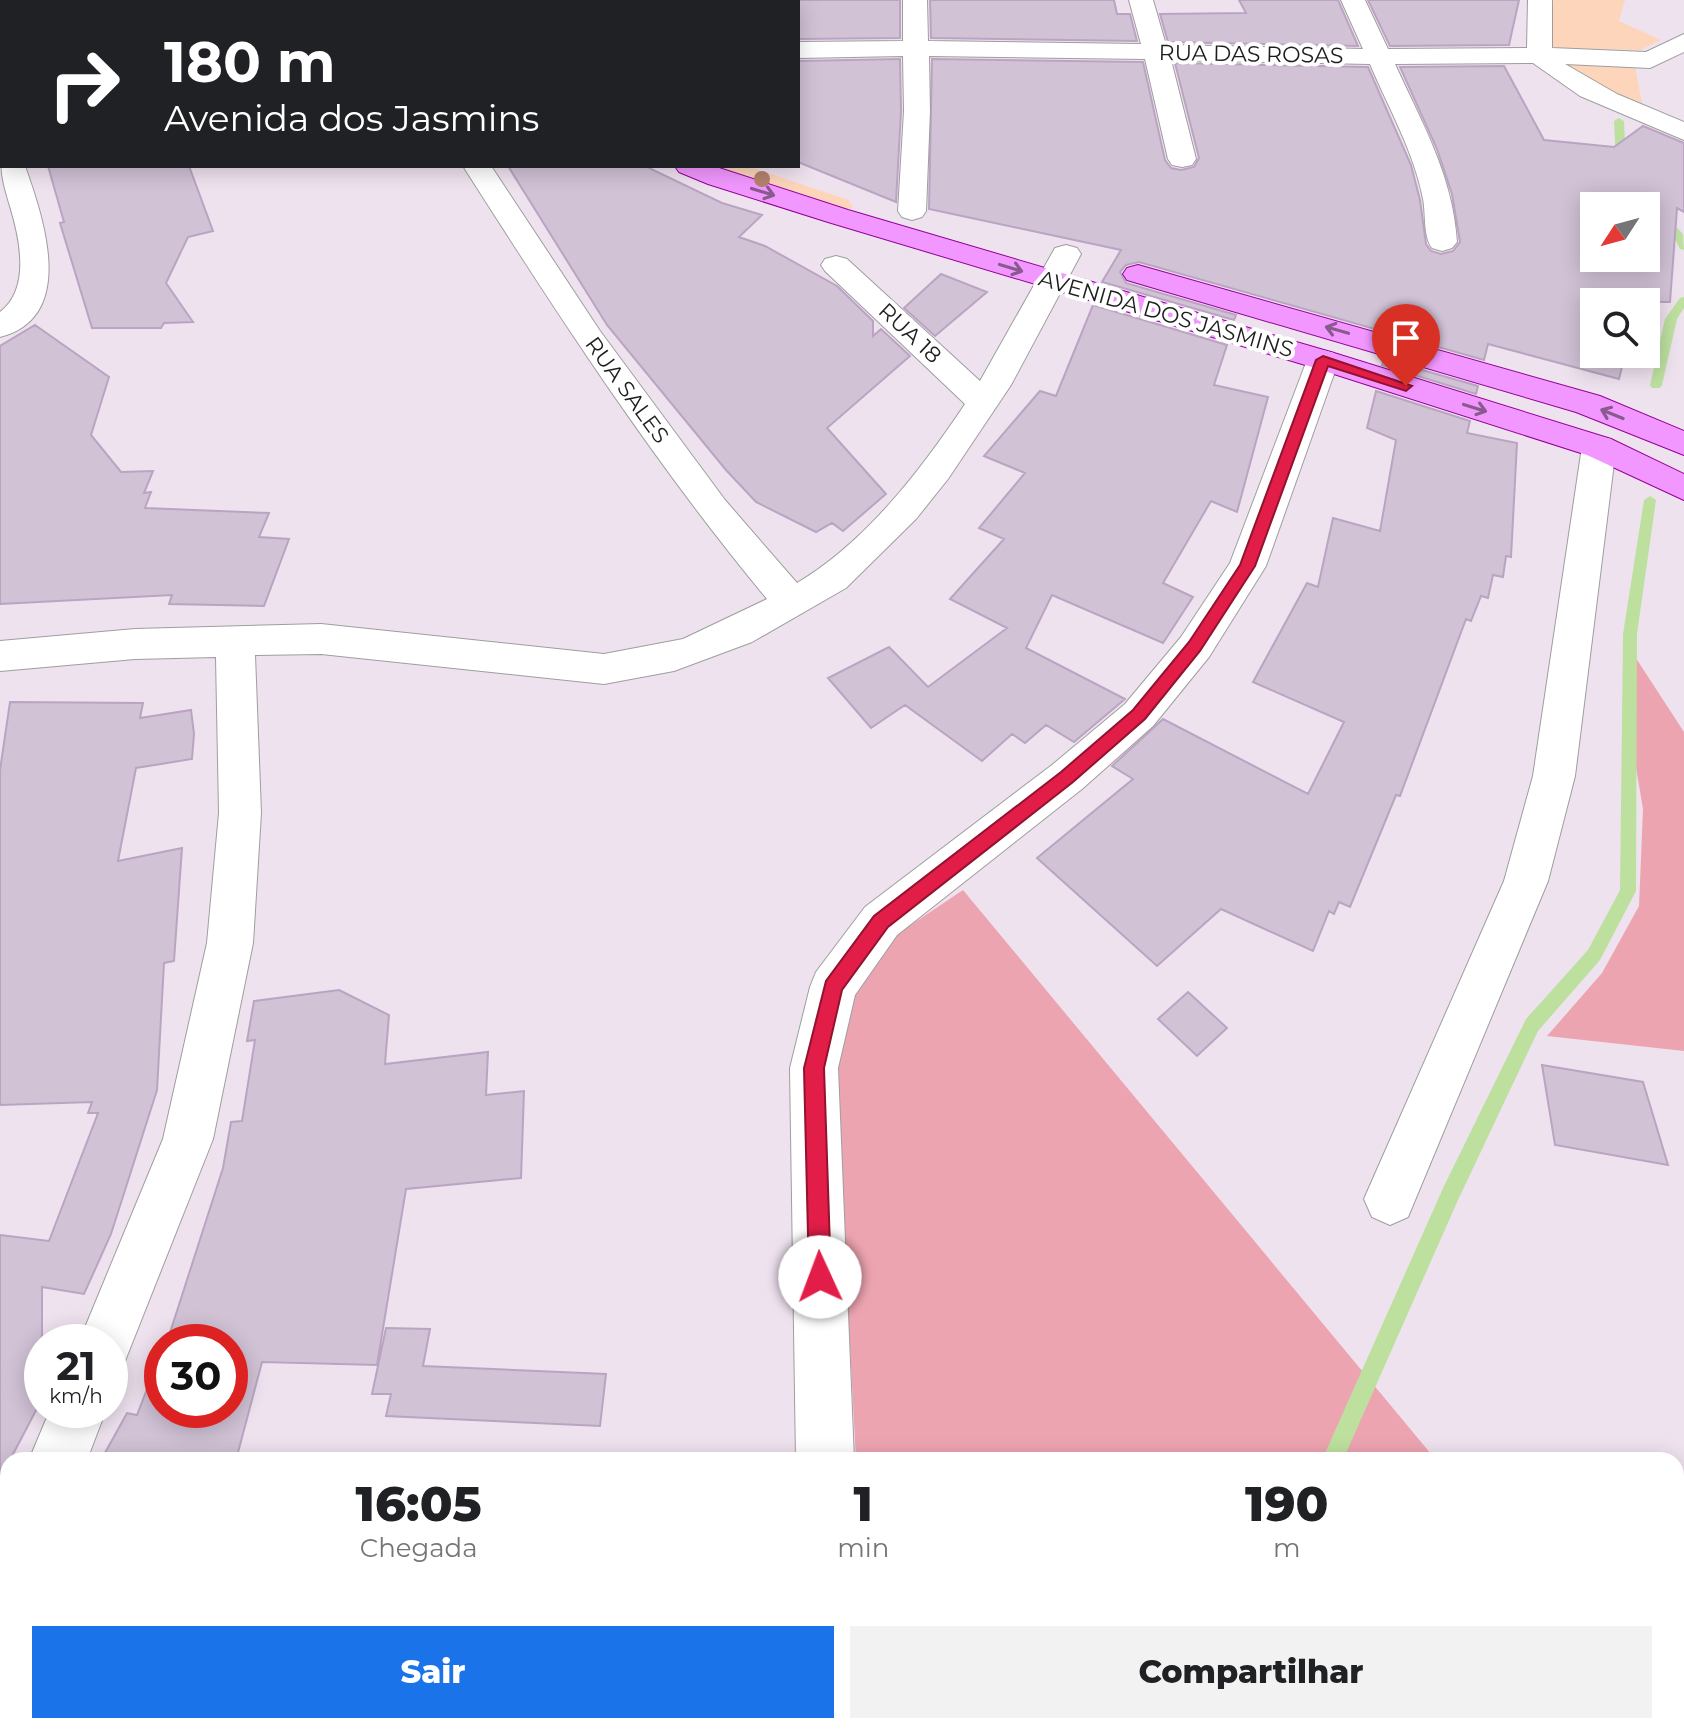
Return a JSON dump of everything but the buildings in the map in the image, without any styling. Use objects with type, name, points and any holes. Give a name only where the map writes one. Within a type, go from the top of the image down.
[{"type":"main road","name":"AVENIDA DOS JASMINS","points":[[694,168],[748,188],[1588,404],[1684,444]]},
{"type":"main road","name":"AVENIDA DOS JASMINS","points":[[773,168],[912,211],[1323,360],[1599,447],[1684,488]]},
{"type":"street","points":[[912,211],[917,48],[915,0]]},
{"type":"street","points":[[1141,0],[1182,159]]},
{"type":"street","points":[[1353,0],[1418,138],[1442,210],[1442,242]]},
{"type":"street","points":[[1540,0],[1539,55],[1556,71],[1585,87],[1672,127]]},
{"type":"street","points":[[1672,127],[1650,60],[1684,42]]},
{"type":"street","name":"RUA DAS ROSAS","points":[[800,50],[917,48],[1380,57],[1539,55],[1650,60]]},
{"type":"street","points":[[0,327],[22,308],[33,287],[35,252],[25,206],[12,168]]},
{"type":"street","name":"RUA SALES","points":[[478,168],[624,386],[712,509],[792,603]]},
{"type":"street","name":"RUA 18","points":[[836,265],[983,402]]},
{"type":"street","points":[[0,656],[135,644],[321,639],[604,669],[645,665],[684,656],[742,631],[792,603],[831,579],[881,535],[925,482],[983,402],[1060,267]]},
{"type":"street","points":[[825,1452],[814,1068],[833,987],[881,921],[1139,715],[1195,647],[1247,566],[1323,360]]},
{"type":"street","points":[[1390,1199],[1526,881],[1554,776],[1599,447]]},
{"type":"street","points":[[113,1324],[188,1139],[230,943],[240,813],[235,642]]},
{"type":"street","points":[[61,1452],[71,1428]]},
{"type":"shaded area","points":[[1554,0],[1625,0],[1619,21],[1661,40],[1641,50],[1555,48],[1546,40]]},
{"type":"shaded area","points":[[1561,63],[1635,66],[1642,103],[1590,83]]},
{"type":"shaded area","points":[[709,168],[753,168],[849,200],[853,208],[842,210]]},
{"type":"shaded area","points":[[1630,649],[1684,732],[1684,1051],[1547,1036],[1602,973],[1639,906],[1643,809],[1629,726]]},
{"type":"shaded area","points":[[963,890],[1429,1452],[856,1452],[842,1194],[828,1068],[872,951]]},
{"type":"waterway","points":[[1619,121],[1621,163]]},
{"type":"waterway","points":[[1660,216],[1678,234],[1684,247]]},
{"type":"waterway","points":[[1656,385],[1671,319],[1684,300]]},
{"type":"waterway","points":[[1336,1452],[1451,1193],[1532,1025],[1594,955],[1628,891],[1630,634],[1650,500]]},
{"type":"route","points":[[820,1277],[814,1068],[833,987],[881,921],[1067,777],[1139,715],[1195,647],[1247,566],[1323,360],[1406,386]]}]
